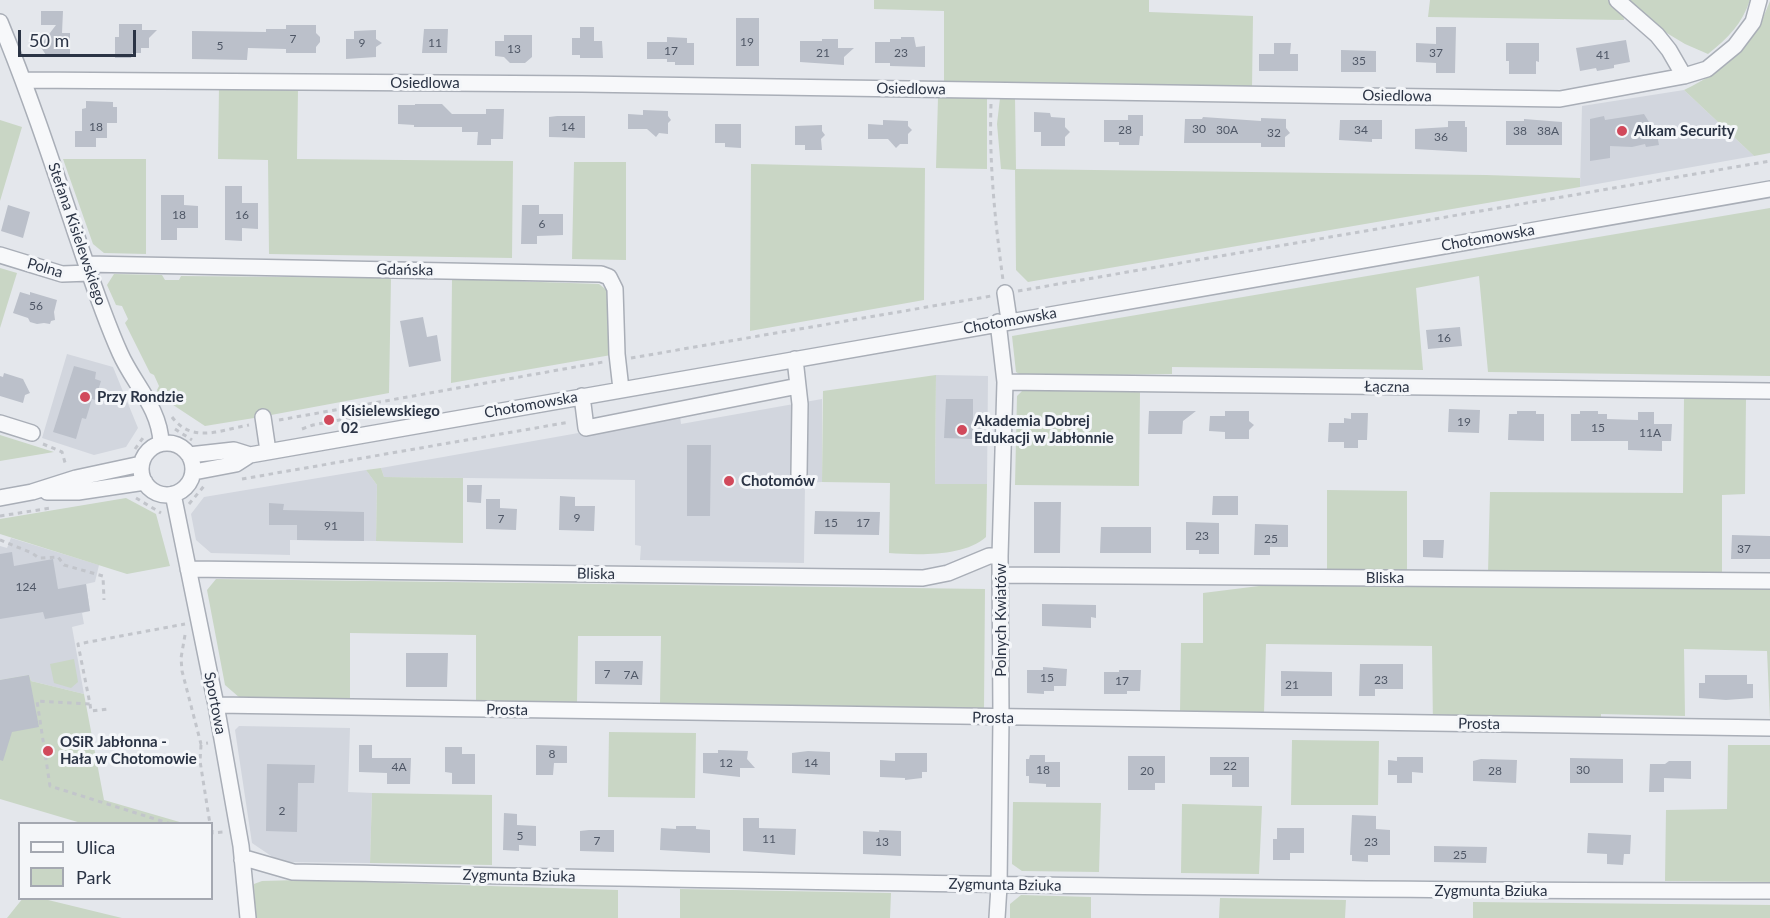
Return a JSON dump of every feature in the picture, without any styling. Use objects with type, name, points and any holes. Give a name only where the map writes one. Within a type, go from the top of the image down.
[{"type":"street","points":[[1617,0],[1657,35],[1669,50],[1683,76]]},
{"type":"street","name":"Osiedlowa","points":[[23,80],[582,84],[1560,99],[1683,76],[1707,69],[1736,46],[1753,21],[1759,0]]},
{"type":"street","name":"Stefana Kisielewskiego","points":[[0,22],[6,51],[23,80],[120,354],[154,413],[160,431],[160,443]]},
{"type":"street","name":"Chotomowska","points":[[250,454],[1770,189]]},
{"type":"street","name":"Polna","points":[[0,255],[62,274],[88,269]]},
{"type":"street","name":"Gdańska","points":[[88,269],[601,274],[609,277],[615,289],[621,389]]},
{"type":"street","name":"Polnych Kwiatów","points":[[997,918],[1005,293]]},
{"type":"street","points":[[795,359],[798,386],[799,474]]},
{"type":"street","name":"Łączna","points":[[1005,382],[1770,392]]},
{"type":"street","points":[[582,396],[586,428],[798,386]]},
{"type":"street","points":[[263,420],[268,451]]},
{"type":"street","points":[[0,423],[32,433]]},
{"type":"street","points":[[191,448],[194,472],[188,486],[173,495],[153,491],[145,482],[141,464],[148,451],[160,443],[175,443],[191,448],[234,450],[250,454]]},
{"type":"street","points":[[194,472],[236,464],[250,454]]},
{"type":"street","points":[[0,498],[141,464]]},
{"type":"street","points":[[32,492],[78,492],[145,482]]},
{"type":"street","name":"Sportowa","points":[[173,495],[216,705],[242,860],[248,916]]},
{"type":"street","name":"Bliska","points":[[188,569],[923,578],[948,573],[989,556],[1000,556]]},
{"type":"street","name":"Bliska","points":[[1000,575],[1770,581]]},
{"type":"street","name":"Prosta","points":[[216,705],[1770,728]]},
{"type":"street","name":"Zygmunta Bziuka","points":[[242,860],[293,872],[1462,891],[1770,891]]},
{"type":"path","points":[[991,90],[990,163],[1005,293]]},
{"type":"path","points":[[168,420],[167,414],[182,427],[197,434],[263,420],[1770,161]]},
{"type":"path","points":[[172,426],[191,448]]},
{"type":"path","points":[[32,433],[43,444],[62,452],[68,473]]},
{"type":"path","points":[[0,540],[39,558],[58,557],[64,565],[103,576],[104,600]]},
{"type":"path","points":[[108,709],[91,711],[78,644],[187,624]]},
{"type":"path","points":[[90,704],[37,701],[50,786],[165,822]]},
{"type":"path","points":[[201,744],[200,761],[210,822]]},
{"type":"shaded area","points":[[1684,90],[1754,156],[1580,187],[1582,106]]},
{"type":"shaded area","points":[[67,354],[113,367],[138,428],[126,447],[94,455],[42,438]]},
{"type":"shaded area","name":"Akademia Dobrej Edukacji w Jabłonnie","points":[[936,375],[988,376],[987,484],[935,484]]},
{"type":"shaded area","name":"Chotomów","points":[[822,399],[822,482],[805,483],[804,563],[640,560],[641,546],[635,545],[635,480],[384,477],[381,468],[680,415],[681,424]]},
{"type":"shaded area","points":[[366,470],[377,485],[376,541],[290,540],[290,555],[211,553],[196,540],[191,514],[204,497]]},
{"type":"shaded area","points":[[11,538],[99,565],[95,582],[86,584],[90,611],[82,613],[84,624],[72,627],[84,694],[31,681],[29,675],[0,680],[0,546],[7,548]]},
{"type":"shaded area","points":[[239,726],[350,728],[348,792],[372,793],[370,863],[280,862],[252,843],[235,730]]},
{"type":"green space","points":[[874,0],[1149,0],[1149,12],[1253,16],[1252,88],[944,83],[944,11],[874,9]]},
{"type":"green space","points":[[1430,0],[1611,0],[1623,12],[1624,20],[1428,17]]},
{"type":"green space","points":[[1629,0],[1750,0],[1734,30],[1708,54],[1660,29]]},
{"type":"green space","points":[[1770,1],[1770,153],[1754,156],[1684,90],[1714,73],[1737,55],[1755,32]]},
{"type":"green space","points":[[219,87],[298,89],[297,159],[513,161],[512,258],[269,254],[268,160],[218,159]]},
{"type":"green space","points":[[1015,97],[1016,169],[1580,178],[1580,187],[1028,282],[1016,270],[1015,170],[1001,169],[997,124],[1000,98]]},
{"type":"green space","points":[[938,98],[987,98],[987,169],[936,168]]},
{"type":"green space","points":[[0,120],[22,127],[0,201]]},
{"type":"green space","points":[[63,159],[146,159],[146,254],[104,253],[93,244]]},
{"type":"green space","points":[[574,162],[626,162],[626,260],[572,259]]},
{"type":"green space","points":[[751,164],[925,168],[924,300],[750,331]]},
{"type":"green space","points":[[1770,208],[1770,376],[1488,372],[1479,276],[1416,288],[1423,370],[1172,367],[1172,374],[1023,376],[1016,372],[1012,336]]},
{"type":"green space","points":[[0,268],[17,273],[0,328]]},
{"type":"green space","points":[[114,274],[162,275],[165,280],[179,280],[181,276],[391,278],[389,393],[271,415],[268,411],[256,412],[254,418],[205,426],[158,395],[159,386],[154,375],[150,373],[125,323],[128,319],[122,306],[116,305],[107,285]]},
{"type":"green space","points":[[452,279],[599,284],[609,292],[611,355],[451,383]]},
{"type":"green space","points":[[936,375],[935,484],[987,484],[986,537],[977,544],[953,551],[926,554],[889,553],[890,483],[822,482],[823,391]]},
{"type":"green space","points":[[1023,390],[1140,391],[1139,486],[1015,485],[1017,396]]},
{"type":"green space","points":[[1684,398],[1746,399],[1745,494],[1722,495],[1722,573],[1488,573],[1490,492],[1683,493]]},
{"type":"green space","points":[[0,435],[54,452],[0,461]]},
{"type":"green space","points":[[381,468],[384,477],[463,478],[463,543],[376,541],[377,485],[366,470]]},
{"type":"green space","points":[[1327,490],[1407,491],[1407,571],[1327,571]]},
{"type":"green space","points":[[126,498],[156,514],[170,566],[127,574],[0,534],[0,519]]},
{"type":"green space","points":[[216,579],[985,589],[984,709],[660,704],[661,636],[578,636],[577,703],[476,701],[476,635],[350,633],[350,699],[240,698],[225,685],[207,590]]},
{"type":"green space","points":[[1507,583],[1770,589],[1770,719],[1767,651],[1684,649],[1685,716],[1601,714],[1601,730],[1433,728],[1432,646],[1266,644],[1264,713],[1180,712],[1181,643],[1203,643],[1203,593],[1267,585]]},
{"type":"green space","points":[[74,659],[78,682],[71,688],[54,683],[50,664]]},
{"type":"green space","name":"OSiR Jabłonna - Hała w Chotomowie","points":[[29,675],[31,681],[84,694],[104,800],[180,822],[78,822],[0,799],[0,680]]},
{"type":"green space","points":[[609,732],[696,733],[695,798],[608,797]]},
{"type":"green space","points":[[1292,740],[1379,741],[1378,805],[1291,805]]},
{"type":"green space","points":[[1728,745],[1770,745],[1770,882],[1665,881],[1666,810],[1727,809]]},
{"type":"green space","points":[[372,793],[492,795],[492,865],[370,863]]},
{"type":"green space","points":[[1013,802],[1101,803],[1099,872],[1022,871],[1012,864]]},
{"type":"green space","points":[[1182,804],[1262,806],[1259,874],[1181,873]]},
{"type":"green space","points":[[298,880],[618,890],[618,918],[255,918],[254,884],[262,881]]},
{"type":"green space","points":[[680,889],[891,893],[890,918],[680,918]]},
{"type":"green space","points":[[1021,895],[1091,897],[1091,918],[1010,918],[1010,904]]},
{"type":"green space","points":[[1220,898],[1346,900],[1345,918],[1219,918]]},
{"type":"green space","points":[[21,900],[48,900],[122,918],[7,918]]},
{"type":"green space","points":[[1473,902],[1770,905],[1770,918],[1473,918]]},
{"type":"building","points":[[41,11],[63,11],[62,33],[70,33],[70,55],[46,55],[40,46],[56,25],[41,25]]},
{"type":"building","points":[[736,18],[759,18],[759,66],[736,66]]},
{"type":"building","points":[[119,24],[142,24],[142,30],[157,30],[149,38],[149,48],[141,48],[141,53],[132,53],[131,58],[115,58],[115,37],[119,37]]},
{"type":"building","points":[[286,25],[316,25],[316,33],[320,37],[320,42],[316,47],[316,53],[286,53],[286,49],[248,48],[247,60],[192,59],[192,31],[266,32],[266,29],[286,29]]},
{"type":"building","points":[[580,27],[594,27],[594,41],[602,41],[603,58],[580,58],[580,55],[572,55],[572,38],[580,38]]},
{"type":"building","points":[[1436,27],[1456,27],[1455,73],[1436,73],[1436,63],[1416,62],[1416,43],[1436,44]]},
{"type":"building","points":[[424,29],[448,29],[447,53],[422,53]]},
{"type":"building","points":[[376,30],[376,39],[382,43],[376,47],[376,57],[346,59],[346,39],[354,39],[354,31]]},
{"type":"building","points":[[504,35],[532,35],[532,57],[525,63],[510,63],[504,57],[495,56],[495,41],[504,41]]},
{"type":"building","points":[[667,37],[687,38],[687,43],[694,43],[694,65],[675,65],[675,62],[667,62],[667,59],[647,59],[647,42],[667,42]]},
{"type":"building","points":[[901,37],[914,37],[916,47],[925,46],[925,67],[875,63],[875,42],[890,42],[890,39],[901,39]]},
{"type":"building","points":[[822,39],[838,39],[838,48],[854,48],[844,57],[844,65],[800,62],[800,41],[822,41]]},
{"type":"building","points":[[1626,40],[1630,62],[1614,65],[1614,68],[1580,71],[1576,48]]},
{"type":"building","points":[[1274,43],[1291,43],[1290,54],[1298,54],[1298,71],[1259,71],[1259,54],[1274,54]]},
{"type":"building","points":[[1506,43],[1539,43],[1539,62],[1536,61],[1536,74],[1509,74]]},
{"type":"building","points":[[1341,50],[1376,51],[1376,72],[1341,72]]},
{"type":"building","points":[[86,101],[113,102],[113,107],[117,107],[117,123],[107,123],[107,138],[96,138],[96,147],[75,147],[75,131],[82,131],[82,109],[86,108]]},
{"type":"building","points":[[442,104],[452,114],[486,114],[486,109],[504,109],[503,139],[491,139],[491,145],[477,145],[478,132],[462,132],[462,127],[414,127],[414,125],[398,124],[398,105]]},
{"type":"building","points":[[643,110],[668,111],[671,120],[668,123],[668,134],[659,133],[656,137],[647,129],[628,129],[628,114],[643,115]]},
{"type":"building","points":[[1034,112],[1050,113],[1051,117],[1065,118],[1065,127],[1070,132],[1065,137],[1065,146],[1041,146],[1041,132],[1034,132]]},
{"type":"building","name":"Alkam Security","points":[[1644,114],[1657,135],[1659,145],[1610,146],[1610,158],[1590,161],[1590,119],[1604,116],[1605,120]]},
{"type":"building","points":[[1128,115],[1143,115],[1143,136],[1140,136],[1139,145],[1104,142],[1104,120],[1128,120]]},
{"type":"building","points":[[585,116],[585,138],[549,137],[549,117]]},
{"type":"building","points":[[1203,117],[1261,121],[1261,118],[1286,119],[1286,128],[1290,133],[1285,137],[1285,147],[1261,147],[1261,143],[1184,143],[1185,119],[1202,119]]},
{"type":"building","points":[[1524,119],[1562,122],[1562,145],[1506,145],[1506,121],[1524,121]]},
{"type":"building","points":[[883,120],[908,121],[908,126],[912,130],[908,134],[908,144],[900,144],[896,148],[888,139],[868,139],[868,124],[883,125]]},
{"type":"building","points":[[1340,120],[1382,120],[1382,139],[1372,139],[1372,142],[1339,140]]},
{"type":"building","points":[[1448,121],[1465,121],[1467,152],[1415,149],[1415,129],[1448,127]]},
{"type":"building","points":[[715,124],[741,124],[741,148],[725,147],[725,143],[715,143]]},
{"type":"building","points":[[822,125],[825,135],[821,139],[822,150],[805,150],[805,145],[795,145],[795,126]]},
{"type":"building","points":[[225,186],[242,186],[242,203],[258,203],[258,229],[242,228],[242,241],[225,240]]},
{"type":"building","points":[[161,195],[184,195],[184,205],[198,206],[198,228],[177,228],[177,240],[161,240]]},
{"type":"building","points":[[8,205],[30,212],[23,238],[1,231]]},
{"type":"building","points":[[522,205],[539,205],[539,214],[563,214],[563,235],[537,236],[537,244],[521,244]]},
{"type":"building","points":[[20,292],[30,295],[30,292],[57,300],[55,320],[50,324],[37,324],[13,313]]},
{"type":"building","points":[[423,317],[427,337],[437,335],[441,361],[409,367],[400,321]]},
{"type":"building","points":[[1460,327],[1462,346],[1428,349],[1426,330]]},
{"type":"building","points":[[74,366],[96,372],[95,379],[101,381],[86,419],[82,418],[76,439],[53,432]]},
{"type":"building","points":[[4,373],[23,379],[30,393],[25,395],[23,403],[0,396],[0,376],[3,377]]},
{"type":"building","points":[[946,399],[973,399],[973,439],[944,438]]},
{"type":"building","points":[[1449,409],[1480,410],[1479,433],[1448,432]]},
{"type":"building","points":[[1149,411],[1196,411],[1183,421],[1182,434],[1148,434]]},
{"type":"building","points":[[1225,411],[1249,411],[1249,421],[1254,425],[1249,430],[1249,439],[1225,439],[1225,432],[1209,431],[1210,416],[1225,416]]},
{"type":"building","points":[[1517,411],[1536,411],[1536,414],[1544,414],[1544,441],[1508,440],[1509,414],[1517,414]]},
{"type":"building","points":[[1580,411],[1598,411],[1598,414],[1607,414],[1607,419],[1638,420],[1638,412],[1654,412],[1654,424],[1672,424],[1671,441],[1662,441],[1662,451],[1628,450],[1628,441],[1571,441],[1571,414],[1580,414]]},
{"type":"building","points":[[1351,413],[1368,413],[1367,440],[1358,440],[1358,448],[1344,448],[1344,442],[1328,442],[1329,423],[1344,423],[1344,418],[1351,419]]},
{"type":"building","points":[[687,445],[711,445],[710,516],[687,516]]},
{"type":"building","points":[[467,485],[482,485],[481,503],[467,502]]},
{"type":"building","points":[[560,496],[575,497],[575,506],[595,506],[594,531],[559,530]]},
{"type":"building","points":[[1213,496],[1238,496],[1238,515],[1212,515]]},
{"type":"building","points":[[486,499],[500,499],[500,508],[517,509],[516,530],[486,529]]},
{"type":"building","points":[[1034,502],[1061,502],[1060,553],[1034,553]]},
{"type":"building","points":[[269,503],[284,504],[283,510],[364,512],[364,541],[297,540],[297,525],[269,525]]},
{"type":"building","points":[[815,511],[880,512],[879,535],[814,534]]},
{"type":"building","points":[[1186,522],[1219,523],[1219,554],[1199,554],[1199,550],[1186,550]]},
{"type":"building","points":[[1255,524],[1288,525],[1288,547],[1270,547],[1270,555],[1254,555]]},
{"type":"building","points":[[1101,527],[1151,527],[1151,553],[1100,553]]},
{"type":"building","points":[[1732,535],[1770,536],[1770,559],[1731,559]]},
{"type":"building","points":[[1423,540],[1444,540],[1443,558],[1423,557]]},
{"type":"building","points":[[12,552],[14,566],[53,559],[58,589],[86,584],[90,611],[45,619],[43,612],[0,619],[0,554]]},
{"type":"building","points":[[1042,604],[1096,605],[1096,618],[1091,617],[1091,628],[1042,626]]},
{"type":"building","points":[[406,653],[448,653],[447,687],[406,687]]},
{"type":"building","points":[[595,661],[643,661],[642,685],[595,684]]},
{"type":"building","points":[[1360,664],[1403,664],[1403,689],[1375,689],[1375,696],[1359,696]]},
{"type":"building","points":[[1043,667],[1067,669],[1066,686],[1054,686],[1054,691],[1044,691],[1044,694],[1027,693],[1027,670],[1043,670]]},
{"type":"building","points":[[1119,670],[1141,670],[1140,691],[1127,691],[1127,694],[1104,694],[1104,672],[1119,672]]},
{"type":"building","points":[[1281,671],[1332,672],[1332,696],[1281,696]]},
{"type":"building","points":[[29,675],[39,727],[12,732],[3,761],[0,760],[0,680]]},
{"type":"building","points":[[1705,675],[1747,675],[1747,684],[1753,684],[1753,698],[1726,700],[1699,698],[1699,683],[1705,683]]},
{"type":"building","points":[[359,745],[372,745],[372,758],[411,758],[410,784],[387,784],[387,773],[359,772]]},
{"type":"building","points":[[536,745],[567,746],[567,763],[554,763],[553,775],[536,775]]},
{"type":"building","points":[[445,747],[462,747],[462,754],[475,754],[475,784],[452,784],[452,773],[445,772]]},
{"type":"building","points":[[718,750],[748,751],[747,759],[755,768],[740,768],[740,777],[703,773],[703,753],[718,753]]},
{"type":"building","points":[[830,752],[830,775],[792,773],[792,753]]},
{"type":"building","points":[[895,753],[927,753],[927,772],[922,772],[922,778],[905,780],[905,778],[880,777],[880,760],[895,761]]},
{"type":"building","points":[[1030,755],[1045,755],[1045,762],[1060,762],[1060,787],[1029,783],[1029,776],[1026,776],[1026,759],[1029,759]]},
{"type":"building","points":[[1128,756],[1165,756],[1165,783],[1155,783],[1155,790],[1128,790]]},
{"type":"building","points":[[1210,757],[1249,757],[1249,787],[1232,787],[1232,775],[1210,775]]},
{"type":"building","points":[[1397,757],[1423,757],[1423,773],[1412,772],[1412,783],[1397,783],[1397,775],[1388,775],[1388,760],[1397,761]]},
{"type":"building","points":[[1570,758],[1623,759],[1623,783],[1570,783]]},
{"type":"building","points":[[1481,759],[1517,760],[1516,783],[1473,781],[1473,761]]},
{"type":"building","points":[[1669,761],[1691,761],[1691,779],[1664,778],[1664,792],[1649,792],[1650,764],[1665,764]]},
{"type":"building","points":[[267,764],[315,765],[314,783],[298,783],[297,832],[266,831]]},
{"type":"building","points":[[504,813],[517,814],[517,825],[536,826],[536,846],[519,845],[519,851],[503,850]]},
{"type":"building","points":[[1352,815],[1376,816],[1376,829],[1390,830],[1390,855],[1368,855],[1368,862],[1352,861],[1352,855],[1350,855]]},
{"type":"building","points":[[743,818],[759,818],[759,828],[796,829],[795,855],[743,851]]},
{"type":"building","points":[[676,826],[696,826],[696,829],[710,830],[710,853],[660,850],[661,828],[676,829]]},
{"type":"building","points":[[1277,828],[1304,828],[1304,853],[1290,853],[1290,860],[1273,860],[1273,839],[1277,839]]},
{"type":"building","points":[[614,830],[614,852],[580,851],[580,831]]},
{"type":"building","points":[[879,830],[901,831],[901,856],[863,854],[863,831],[879,832]]},
{"type":"building","points":[[1588,833],[1631,835],[1630,854],[1624,854],[1623,865],[1607,864],[1607,854],[1587,853]]},
{"type":"building","points":[[1434,846],[1487,847],[1486,863],[1434,862]]},
{"type":"place","name":"Alkam Security","points":[[1622,131]]},
{"type":"place","name":"Przy Rondzie","points":[[85,397]]},
{"type":"place","name":"Kisielewskiego 02","points":[[329,420]]},
{"type":"place","name":"Akademia Dobrej Edukacji w Jabłonnie","points":[[962,430]]},
{"type":"place","name":"Chotomów","points":[[729,481]]},
{"type":"place","name":"OSiR Jabłonna - Hała w Chotomowie","points":[[48,751]]}]
